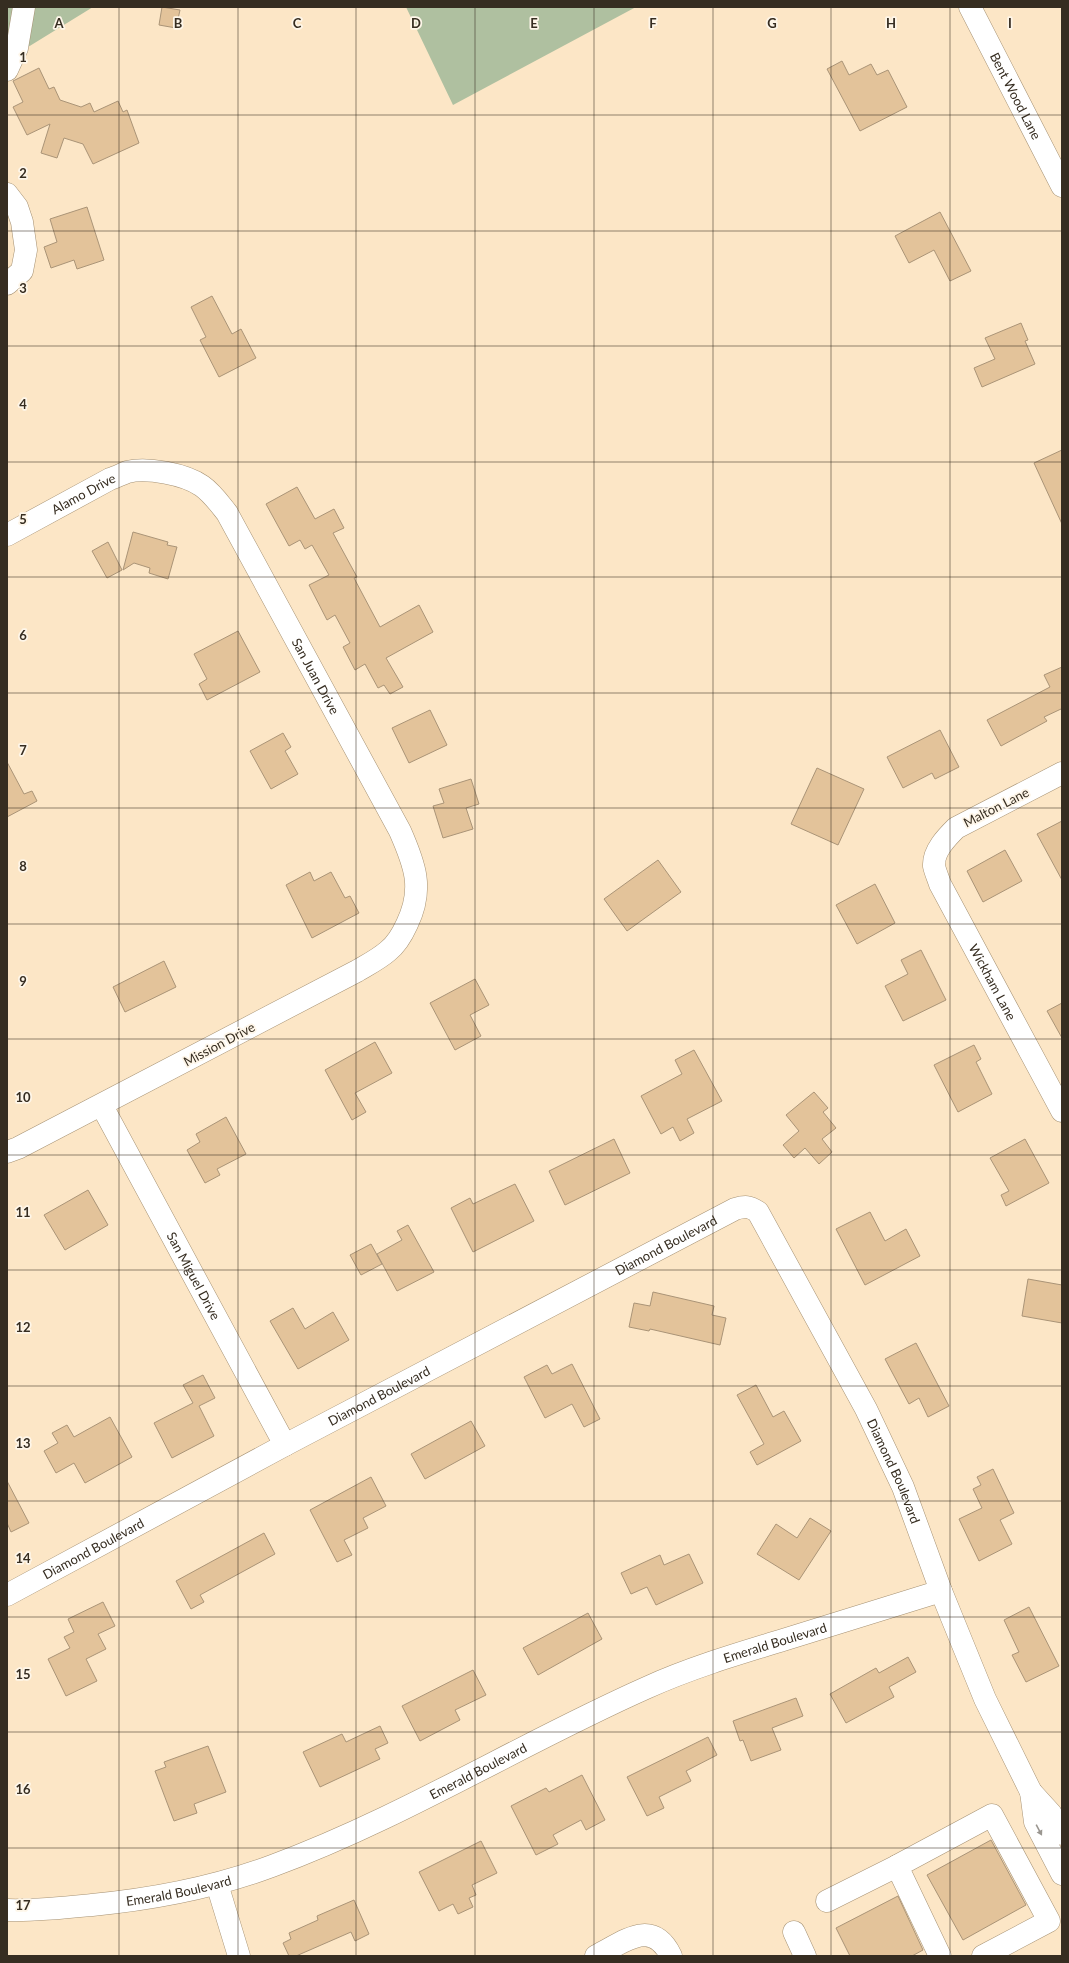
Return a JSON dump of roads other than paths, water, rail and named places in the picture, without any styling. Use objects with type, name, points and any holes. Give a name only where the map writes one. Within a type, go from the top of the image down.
[{"type":"street","points":[[7,70],[18,48],[24,7]]},
{"type":"street","name":"Bent Wood Lane","points":[[970,7],[1062,186]]},
{"type":"street","points":[[7,194],[17,207],[22,222],[26,250],[22,270],[7,284]]},
{"type":"street","name":"Alamo Drive","points":[[7,535],[110,479],[128,472],[145,471],[165,473]]},
{"type":"street","name":"San Juan Drive","points":[[165,473],[187,478],[202,485],[215,497],[227,513],[400,831],[411,856],[417,880],[417,897],[412,914]]},
{"type":"street","name":"Malton Lane","points":[[938,851],[945,839],[956,828],[1062,773]]},
{"type":"street","name":"Wickham Lane","points":[[938,851],[934,865],[940,884],[1061,1106]]},
{"type":"street","name":"Mission Drive","points":[[7,1152],[102,1106],[357,971],[401,939],[412,914]]},
{"type":"street","name":"San Miguel Drive","points":[[102,1106],[285,1445]]},
{"type":"street","name":"Diamond Boulevard","points":[[7,1595],[285,1445],[735,1209],[745,1206],[751,1207],[758,1212],[866,1409],[903,1487],[941,1591],[985,1699],[1031,1792],[1051,1814],[1062,1834]]},
{"type":"street","name":"Emerald Boulevard","points":[[7,1910],[43,1910],[129,1901],[177,1894],[217,1884],[272,1866],[378,1821],[528,1745],[648,1687],[722,1659],[941,1591]]},
{"type":"street","name":"Diamond Boulevard","points":[[1031,1792],[1035,1822],[1062,1874]]},
{"type":"street","points":[[827,1901],[897,1866],[992,1815],[1049,1921],[983,1956]]},
{"type":"street","points":[[897,1866],[940,1956]]},
{"type":"street","points":[[217,1884],[239,1956]]},
{"type":"street","points":[[794,1932],[805,1956]]},
{"type":"street","points":[[596,1956],[637,1935],[648,1934],[656,1937],[665,1945],[671,1956]]}]
